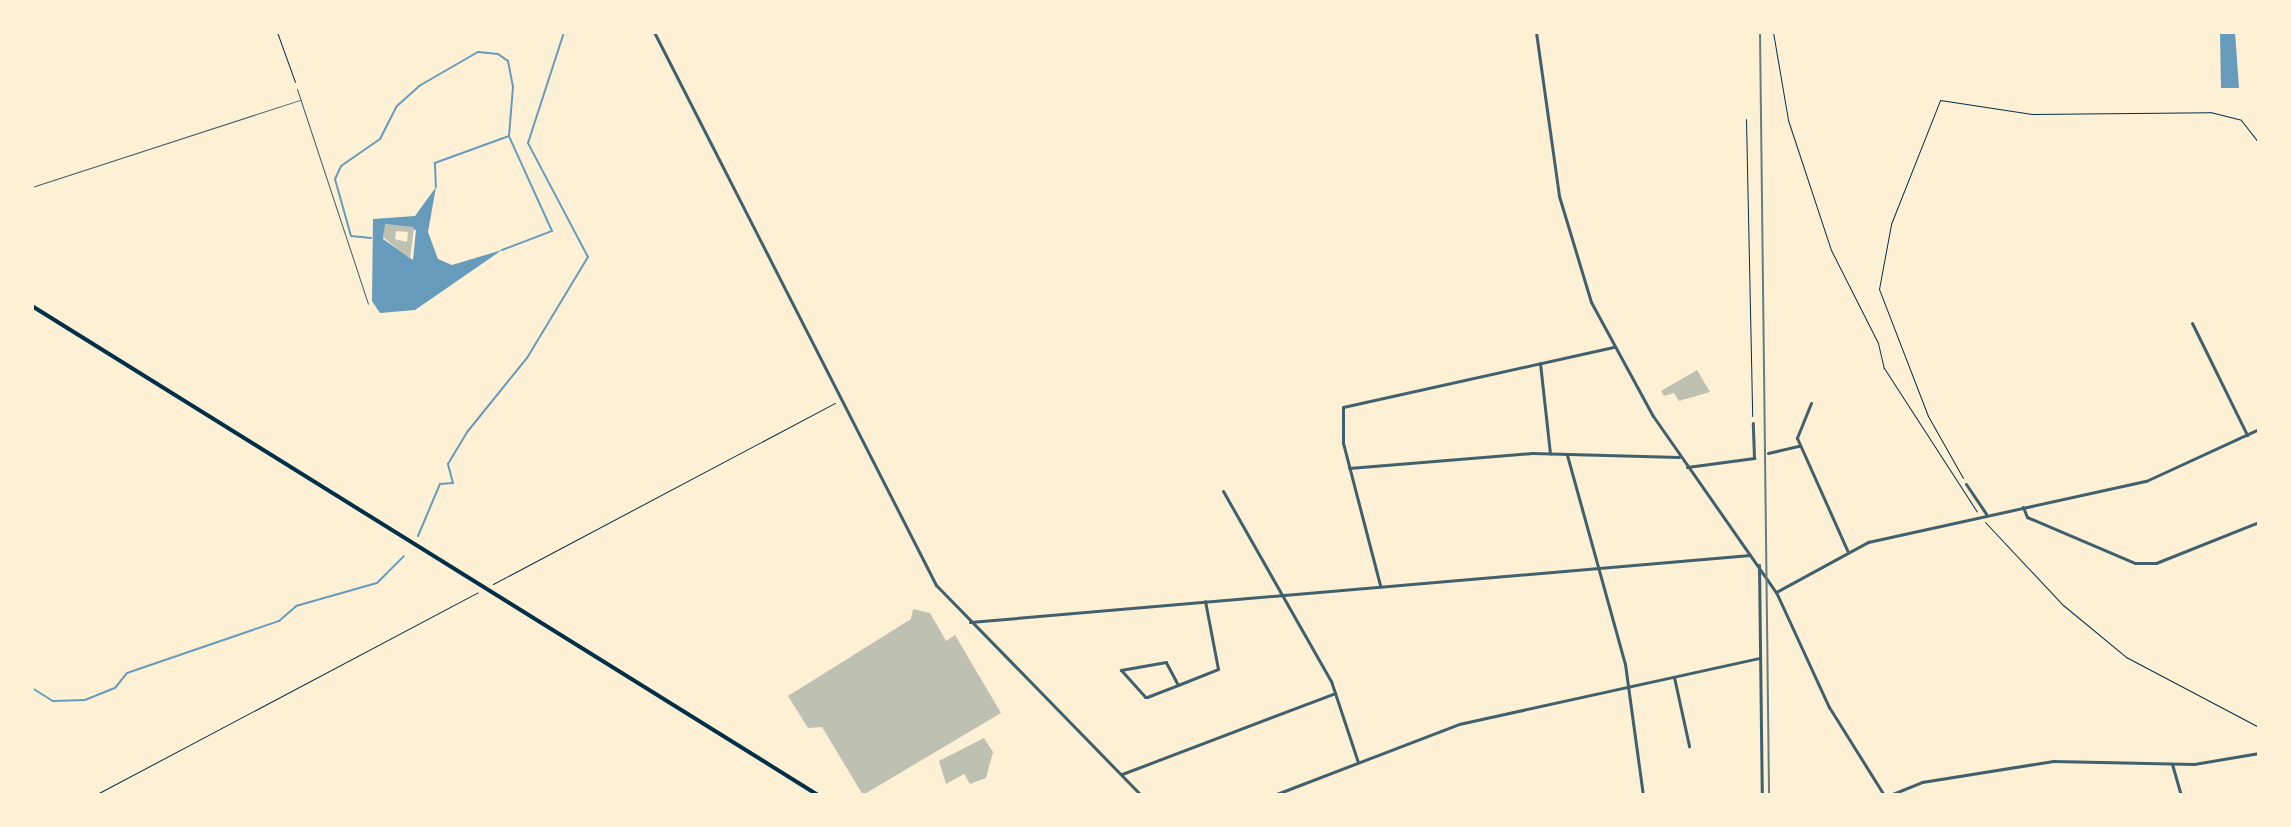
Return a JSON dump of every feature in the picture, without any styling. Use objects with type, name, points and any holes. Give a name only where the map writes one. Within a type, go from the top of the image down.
[{"type":"main road","points":[[32,306],[818,795]]},
{"type":"street","points":[[654,32],[936,585],[1141,795]]},
{"type":"street","points":[[1536,32],[1564,220],[1613,347],[1679,457],[1776,592],[1833,715],[1884,795]]},
{"type":"street","points":[[2192,323],[2247,435]]},
{"type":"street","points":[[1380,587],[1349,468],[1340,420],[1348,404],[1613,347]]},
{"type":"street","points":[[1540,363],[1550,453]]},
{"type":"street","points":[[1811,403],[1797,424],[1800,446],[1847,550]]},
{"type":"street","points":[[1687,467],[1754,458],[1753,423]]},
{"type":"street","points":[[1776,592],[1847,550],[1979,515],[2146,481],[2259,429]]},
{"type":"street","points":[[1768,453],[1800,446]]},
{"type":"street","points":[[1349,468],[1550,453],[1679,457]]},
{"type":"street","points":[[1567,455],[1630,692],[1643,795]]},
{"type":"street","points":[[1966,484],[1986,514]]},
{"type":"street","points":[[1223,491],[1335,693],[1359,763]]},
{"type":"street","points":[[2023,507],[2027,517],[2135,563],[2156,563],[2259,522]]},
{"type":"street","points":[[970,622],[1752,555]]},
{"type":"street","points":[[1759,565],[1762,795]]},
{"type":"street","points":[[1178,685],[1166,662],[1121,670],[1142,697],[1178,685],[1221,664],[1205,601]]},
{"type":"street","points":[[1274,795],[1459,724],[1630,692],[1674,677],[1760,658]]},
{"type":"street","points":[[1674,677],[1689,746]]},
{"type":"street","points":[[1122,774],[1335,693]]},
{"type":"street","points":[[1890,795],[1922,782],[2053,761],[2172,764],[2259,753]]},
{"type":"street","points":[[2172,764],[2181,795]]},
{"type":"lane","points":[[297,89],[368,304]]},
{"type":"lane","points":[[32,187],[300,100]]},
{"type":"path","points":[[277,32],[297,89]]},
{"type":"path","points":[[1773,32],[1788,120],[1831,250],[1884,368],[1979,515],[2036,579],[2112,646],[2259,727]]},
{"type":"path","points":[[1966,484],[1923,404],[1879,289],[1891,224],[1940,100],[2032,114],[2210,112],[2241,120],[2259,143]]},
{"type":"path","points":[[1746,119],[1753,423]]},
{"type":"path","points":[[485,587],[835,403]]},
{"type":"path","points":[[95,795],[478,591]]},
{"type":"water","points":[[2220,32],[2235,32],[2239,88],[2221,88]]},
{"type":"water","points":[[436,187],[428,232],[438,259],[452,265],[502,250],[415,310],[380,313],[372,301],[373,219],[415,216]],"holes":[[[386,224],[416,230],[413,260],[383,239]]]},
{"type":"building","points":[[385,224],[414,227],[410,259],[383,237]],"holes":[[[396,231],[408,232],[407,242],[395,239]]]},
{"type":"building","points":[[1697,370],[1710,392],[1679,401],[1674,393],[1664,396],[1661,391]]},
{"type":"building","points":[[913,609],[930,613],[946,641],[955,635],[1001,713],[863,795],[822,727],[808,728],[788,696],[911,619]]},
{"type":"building","points":[[984,738],[993,752],[986,778],[970,784],[964,774],[946,784],[939,761]]},
{"type":"waterway","points":[[418,536],[440,484],[453,483],[448,464],[468,431],[527,358],[588,257],[528,143],[564,32]]},
{"type":"waterway","points":[[371,238],[351,236],[335,179],[341,166],[380,139],[397,106],[419,86],[478,52],[498,54],[508,61],[513,87],[509,136],[435,163],[436,187]]},
{"type":"waterway","points":[[502,250],[552,231],[509,136]]},
{"type":"waterway","points":[[32,688],[53,701],[85,700],[115,688],[127,673],[279,621],[296,606],[377,583],[404,556]]},
{"type":"railway","points":[[1760,32],[1769,795]]}]
